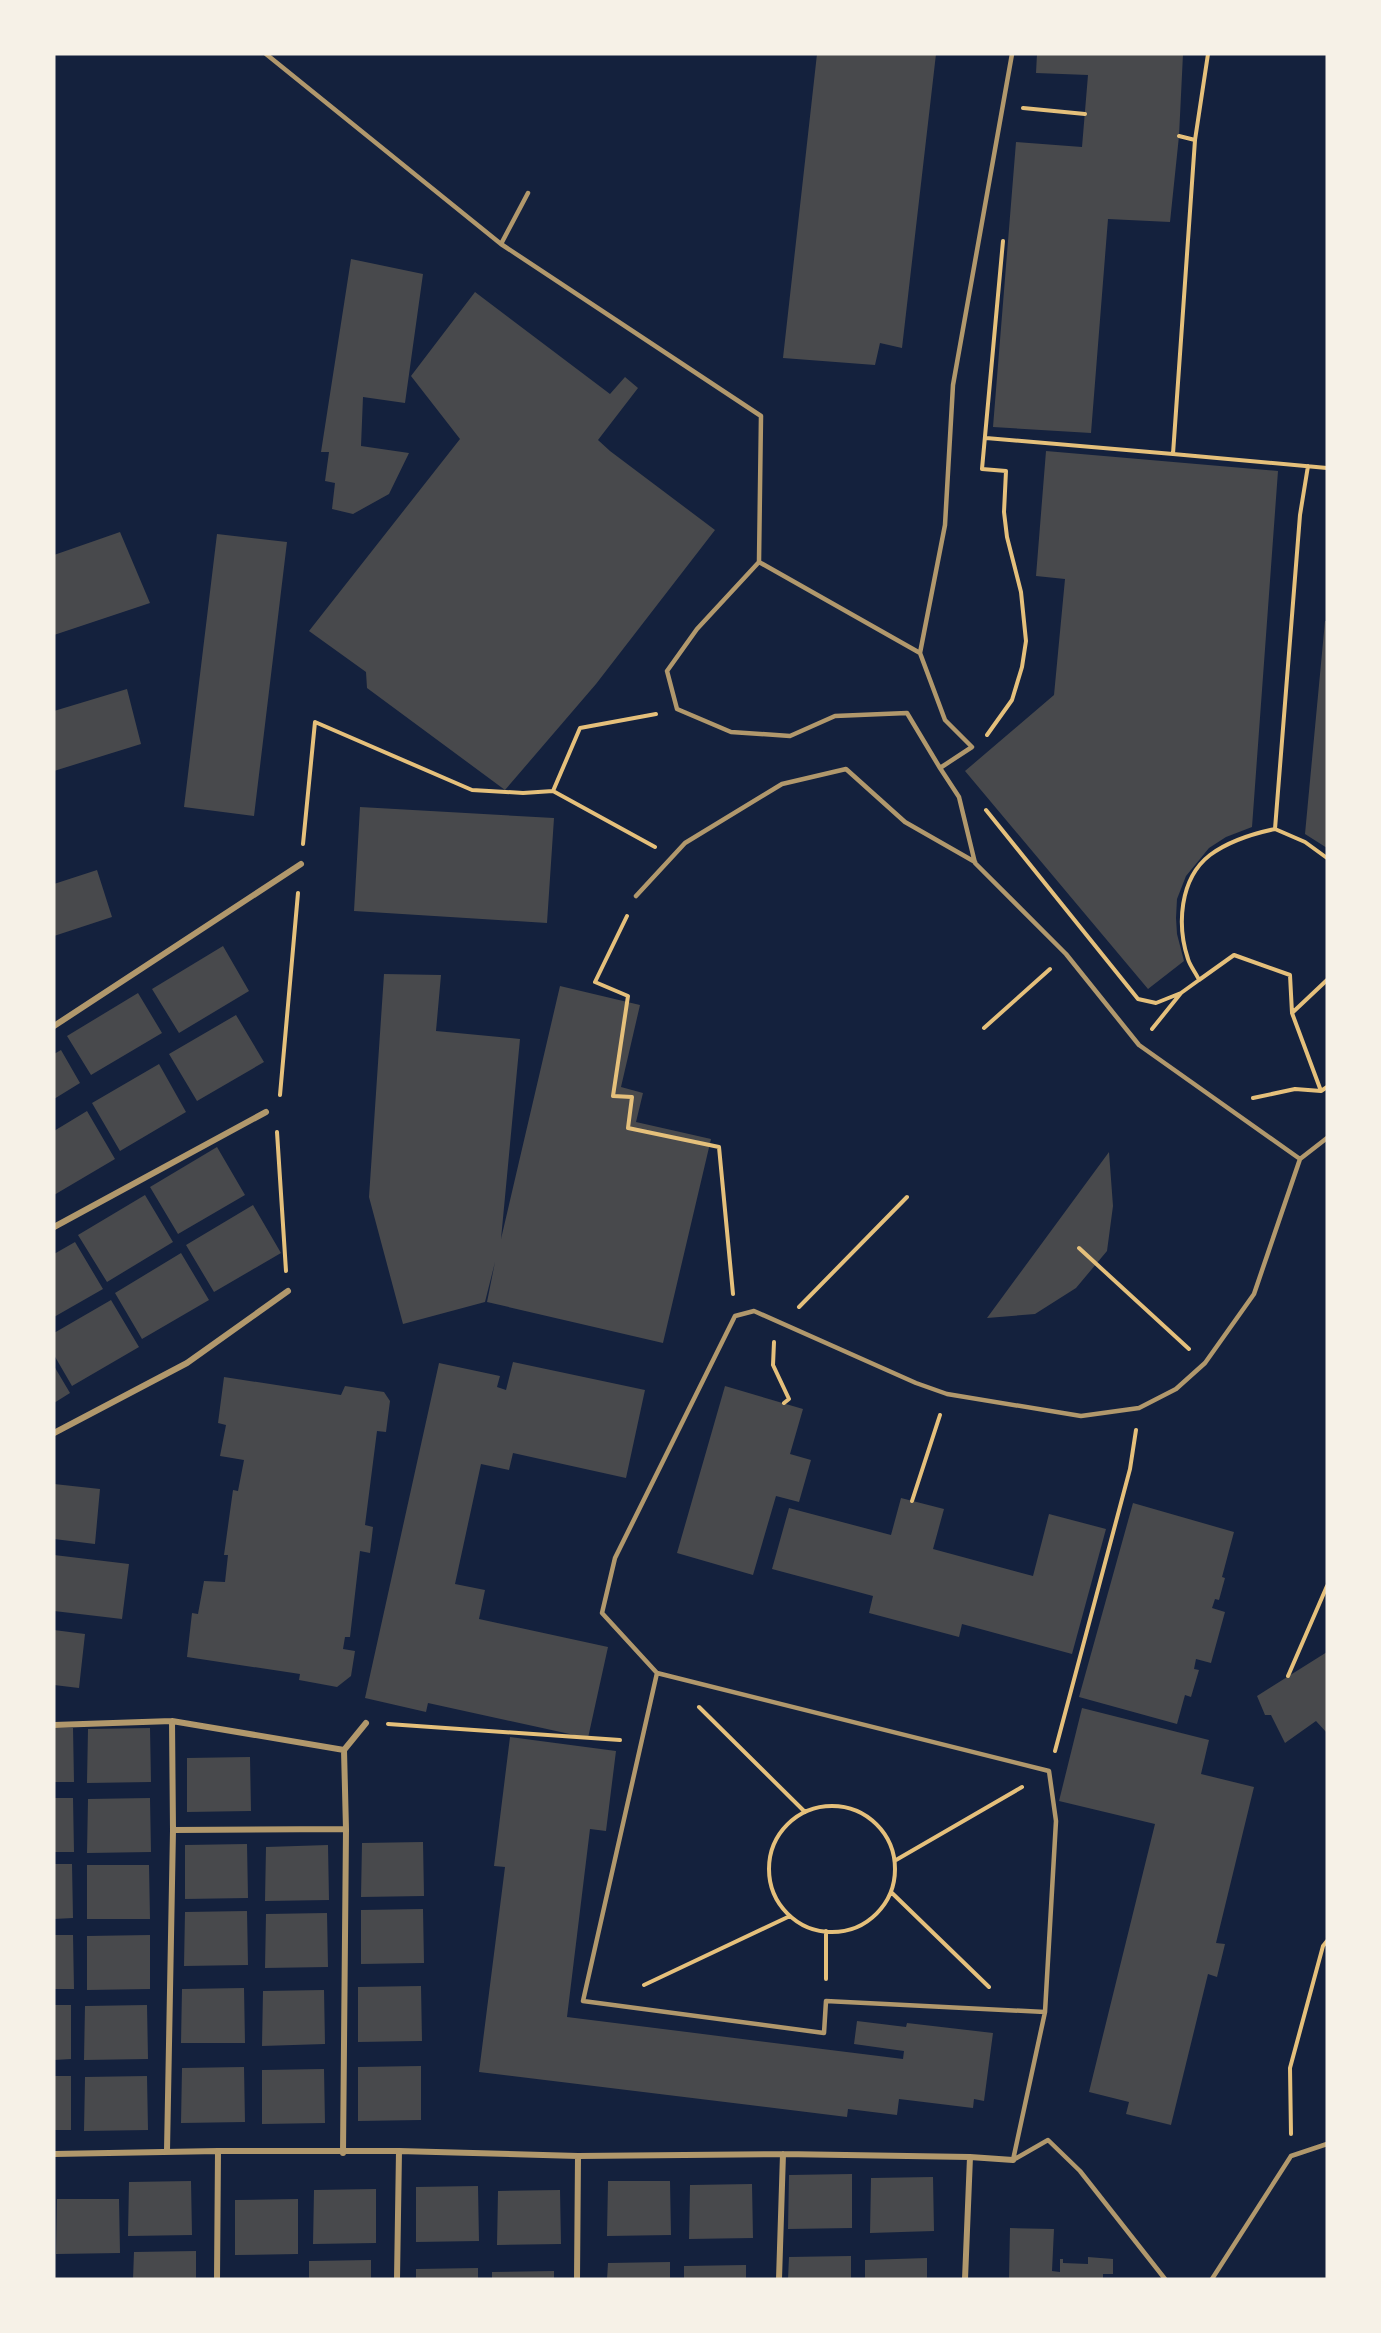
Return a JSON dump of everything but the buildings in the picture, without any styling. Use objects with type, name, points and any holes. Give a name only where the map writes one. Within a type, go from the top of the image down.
[{"type":"street","points":[[54,1026],[301,864]]},
{"type":"street","points":[[54,1227],[266,1112]]},
{"type":"street","points":[[54,1433],[187,1363],[288,1291]]},
{"type":"street","points":[[54,1725],[172,1721],[345,1750]]},
{"type":"street","points":[[167,2151],[173,1830],[172,1721]]},
{"type":"street","points":[[343,2153],[345,1750],[366,1723]]},
{"type":"street","points":[[173,1830],[346,1829]]},
{"type":"street","points":[[54,2154],[167,2151],[343,2153],[399,2151],[578,2156],[783,2154],[970,2157],[1013,2160]]},
{"type":"street","points":[[217,2279],[218,2151]]},
{"type":"street","points":[[398,2279],[399,2151]]},
{"type":"street","points":[[779,2279],[783,2154]]},
{"type":"street","points":[[577,2279],[578,2156]]},
{"type":"street","points":[[964,2279],[970,2157]]},
{"type":"lane","points":[[266,54],[501,244],[761,416],[759,562],[697,629],[667,671],[677,709],[731,732],[790,736],[835,716],[907,713],[959,797],[975,863]]},
{"type":"lane","points":[[940,768],[972,747],[945,720],[920,653],[945,525],[953,385],[1012,54]]},
{"type":"lane","points":[[501,244],[528,193]]},
{"type":"lane","points":[[759,562],[920,653]]},
{"type":"lane","points":[[636,896],[685,843],[782,784],[846,769],[905,822],[975,863],[1066,954],[1139,1046],[1300,1159]]},
{"type":"lane","points":[[1013,2160],[1044,2012],[1056,1821],[1049,1771],[657,1673],[602,1613],[615,1558],[735,1316],[754,1311],[916,1383],[947,1394],[1081,1416],[1139,1408],[1176,1389],[1205,1363],[1254,1294],[1300,1159],[1327,1138]]},
{"type":"lane","points":[[657,1673],[583,2001],[824,2033],[826,2001],[1044,2012]]},
{"type":"lane","points":[[1013,2160],[1048,2139],[1080,2171],[1165,2279]]},
{"type":"lane","points":[[1212,2279],[1291,2156],[1327,2144]]},
{"type":"path","points":[[1173,454],[1195,140],[1208,54]]},
{"type":"path","points":[[1016,107],[1085,114]]},
{"type":"path","points":[[1179,136],[1195,140]]},
{"type":"path","points":[[985,737],[1012,700],[1022,667],[1026,640],[1021,592],[1005,521],[1006,471],[982,469],[1004,237]]},
{"type":"path","points":[[986,438],[1327,468]]},
{"type":"path","points":[[1275,829],[1299,527],[1308,466]]},
{"type":"path","points":[[552,791],[580,728],[677,709]]},
{"type":"path","points":[[280,1096],[315,722],[472,790],[523,793],[552,791],[672,856]]},
{"type":"path","points":[[985,810],[1138,999],[1156,1003],[1181,993],[1234,955],[1290,975],[1292,1013],[1321,1090]]},
{"type":"path","points":[[1199,980],[1188,961],[1182,933],[1182,902],[1194,876],[1208,856],[1251,834],[1275,829],[1305,842],[1327,858]]},
{"type":"path","points":[[636,896],[595,982],[628,996],[613,1096],[632,1098],[628,1128],[719,1147],[735,1316]]},
{"type":"path","points":[[984,1028],[1066,954]]},
{"type":"path","points":[[1292,1013],[1327,980]]},
{"type":"path","points":[[1139,1046],[1181,993]]},
{"type":"path","points":[[1253,1098],[1295,1089],[1321,1090],[1327,1087]]},
{"type":"path","points":[[276,1131],[288,1291]]},
{"type":"path","points":[[783,1323],[907,1197]]},
{"type":"path","points":[[1079,1248],[1205,1363]]},
{"type":"path","points":[[773,1365],[789,1399],[784,1403]]},
{"type":"path","points":[[912,1501],[947,1394]]},
{"type":"path","points":[[896,1860],[1049,1771],[1130,1469],[1139,1408]]},
{"type":"path","points":[[1288,1676],[1327,1586]]},
{"type":"path","points":[[669,1677],[805,1812]]},
{"type":"path","points":[[366,1723],[608,1740],[642,1740]]},
{"type":"path","points":[[821,1807],[841,1807],[861,1813],[877,1825],[889,1842],[896,1860],[891,1892],[880,1910],[865,1922],[847,1930],[826,1931],[807,1927],[790,1916],[777,1901],[770,1882],[769,1862],[774,1842],[786,1825],[805,1812],[821,1807]]},
{"type":"path","points":[[891,1892],[1013,2010]]},
{"type":"path","points":[[606,2004],[790,1916]]},
{"type":"path","points":[[826,1931],[826,2001]]},
{"type":"path","points":[[1291,2156],[1290,2068],[1323,1946],[1327,1941]]}]
